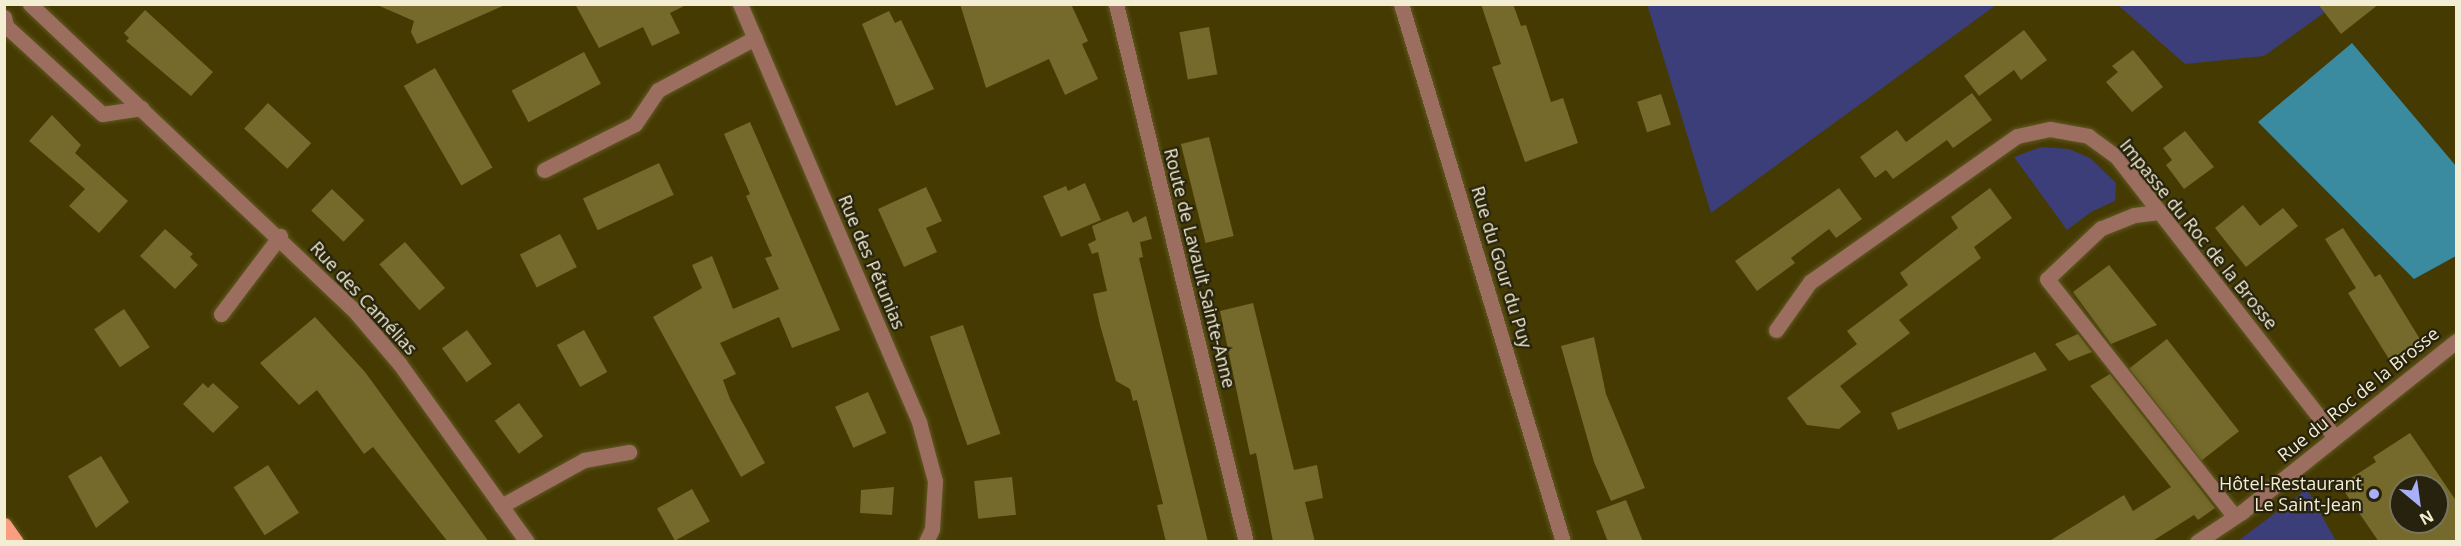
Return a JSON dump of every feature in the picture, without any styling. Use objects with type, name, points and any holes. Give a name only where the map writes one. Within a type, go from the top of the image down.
[{"type":"main road","points":[[4,525],[16,542]]},
{"type":"street","name":"Rue des Camélias","points":[[30,4],[280,236],[353,309],[399,363],[527,542]]},
{"type":"street","name":"Rue des Pétunias","points":[[740,4],[919,422],[935,481],[932,529],[926,542]]},
{"type":"street","name":"Route de Lavault Sainte-Anne","points":[[1116,4],[1246,542]]},
{"type":"street","name":"Rue du Gour du Puy","points":[[1401,4],[1563,542]]},
{"type":"street","points":[[4,17],[6,26],[102,114],[142,108]]},
{"type":"street","points":[[544,170],[635,124],[657,90],[755,38]]},
{"type":"street","name":"Impasse du Roc de la Brosse","points":[[1776,330],[1809,282],[2016,136],[2050,129],[2088,136],[2116,156],[2336,437]]},
{"type":"street","points":[[2159,212],[2134,215],[2101,228],[2079,244],[2047,279],[2234,516]]},
{"type":"street","points":[[221,314],[280,236]]},
{"type":"street","name":"Rue du Roc de la Brosse","points":[[2197,542],[2234,516],[2457,341]]},
{"type":"street","points":[[501,506],[585,460],[629,452]]},
{"type":"shaded area","points":[[1647,4],[1996,4],[1996,5],[1711,213]]},
{"type":"shaded area","points":[[2118,5],[2335,5],[2264,56],[2185,64]]},
{"type":"shaded area","points":[[2041,147],[2069,149],[2090,158],[2116,183],[2115,201],[2091,212],[2067,230],[2014,157]]},
{"type":"shaded area","points":[[2307,489],[2336,541],[2238,541]]},
{"type":"water","points":[[2352,43],[2456,166],[2456,256],[2414,279],[2258,122]]},
{"type":"building","points":[[375,4],[507,4],[417,44],[411,32],[414,21]]},
{"type":"building","points":[[575,4],[688,4],[670,13],[680,33],[652,46],[643,27],[599,48]]},
{"type":"building","points":[[960,4],[1071,4],[1088,41],[1082,44],[1098,79],[1065,95],[1049,59],[986,88]]},
{"type":"building","points":[[1481,4],[1513,4],[1521,26],[1526,25],[1551,102],[1563,98],[1578,143],[1525,162],[1492,67],[1501,64]]},
{"type":"building","points":[[2318,4],[2379,4],[2341,34]]},
{"type":"building","points":[[145,10],[213,72],[191,96],[126,41],[129,38],[124,33]]},
{"type":"building","points":[[889,11],[895,23],[901,20],[934,89],[896,106],[862,24]]},
{"type":"building","points":[[1209,27],[1217,74],[1188,79],[1179,32]]},
{"type":"building","points":[[2024,30],[2047,60],[2021,80],[2014,70],[1979,96],[1964,76]]},
{"type":"building","points":[[2133,50],[2163,87],[2132,112],[2106,82],[2118,72],[2112,66]]},
{"type":"building","points":[[584,52],[601,84],[528,122],[512,90]]},
{"type":"building","points":[[435,68],[492,168],[461,186],[404,86]]},
{"type":"building","points":[[1972,93],[1992,120],[1953,148],[1947,140],[1893,179],[1886,170],[1875,178],[1860,157],[1897,130],[1906,142]]},
{"type":"building","points":[[1661,94],[1671,124],[1647,132],[1637,102]]},
{"type":"building","points":[[268,103],[311,143],[287,169],[244,129]]},
{"type":"building","points":[[52,115],[81,145],[75,153],[128,201],[99,233],[69,206],[85,189],[29,141]]},
{"type":"building","points":[[750,122],[840,330],[792,348],[779,317],[720,343],[736,374],[723,380],[730,399],[765,463],[741,477],[653,317],[702,288],[692,265],[712,256],[733,309],[779,289],[765,258],[772,256],[746,196],[750,194],[724,134]]},
{"type":"building","points":[[2185,131],[2214,167],[2184,189],[2166,165],[2172,160],[2163,148]]},
{"type":"building","points":[[1209,137],[1234,236],[1206,243],[1181,144]]},
{"type":"building","points":[[659,163],[674,195],[598,230],[583,198]]},
{"type":"building","points":[[1085,183],[1101,220],[1061,237],[1043,196],[1066,186],[1068,191]]},
{"type":"building","points":[[926,187],[942,221],[926,228],[937,252],[904,267],[878,209]]},
{"type":"building","points":[[1839,188],[1862,219],[1836,238],[1829,229],[1791,258],[1795,263],[1757,291],[1735,261]]},
{"type":"building","points":[[1990,188],[2012,218],[1974,247],[1981,258],[1899,320],[1910,333],[1840,386],[1861,412],[1839,429],[1807,425],[1787,398],[1857,344],[1847,331],[1908,285],[1900,273],[1958,228],[1951,217]]},
{"type":"building","points":[[332,189],[364,220],[344,242],[311,211]]},
{"type":"building","points":[[2243,205],[2260,226],[2283,208],[2298,226],[2246,267],[2215,228]]},
{"type":"building","points":[[1128,211],[1133,223],[1146,216],[1152,239],[1140,242],[1143,257],[1139,258],[1208,542],[1166,542],[1157,505],[1163,504],[1137,400],[1133,401],[1130,389],[1116,381],[1100,325],[1093,294],[1107,291],[1098,252],[1092,254],[1088,244],[1096,240],[1092,226]]},
{"type":"building","points":[[2343,228],[2375,277],[2380,274],[2423,344],[2392,364],[2348,293],[2356,288],[2325,239]]},
{"type":"building","points":[[165,229],[193,254],[190,257],[198,265],[175,289],[140,256]]},
{"type":"building","points":[[560,234],[577,267],[537,287],[520,254]]},
{"type":"building","points":[[405,242],[445,288],[419,310],[379,264]]},
{"type":"building","points":[[2109,265],[2157,325],[2111,344],[2073,292]]},
{"type":"building","points":[[1253,303],[1294,470],[1317,465],[1323,498],[1305,502],[1315,542],[1273,542],[1256,453],[1250,455],[1220,311]]},
{"type":"building","points":[[124,309],[150,347],[120,367],[94,329]]},
{"type":"building","points":[[315,317],[365,372],[489,542],[448,542],[373,447],[364,454],[317,390],[299,405],[260,363]]},
{"type":"building","points":[[963,325],[1000,434],[967,445],[930,336]]},
{"type":"building","points":[[467,330],[492,364],[467,382],[442,348]]},
{"type":"building","points":[[584,330],[607,372],[580,387],[557,345]]},
{"type":"building","points":[[2078,334],[2092,352],[2069,361],[2055,344]]},
{"type":"building","points":[[1594,337],[1606,394],[1645,488],[1611,501],[1594,462],[1561,346]]},
{"type":"building","points":[[2167,339],[2239,431],[2201,461],[2129,369]]},
{"type":"building","points":[[2035,352],[2047,370],[1898,430],[1891,413]]},
{"type":"building","points":[[2110,374],[2215,508],[2198,520],[2194,515],[2151,542],[2048,542],[2124,495],[2133,511],[2171,487],[2090,386]]},
{"type":"building","points":[[203,383],[208,388],[213,383],[239,407],[213,433],[183,404]]},
{"type":"building","points":[[868,392],[886,433],[853,448],[835,407]]},
{"type":"building","points":[[519,403],[543,436],[519,454],[495,421]]},
{"type":"building","name":"Hôtel-Restaurant Le Saint-Jean","points":[[2410,433],[2438,474],[2389,474],[2389,534],[2449,534],[2449,490],[2457,502],[2457,542],[2379,542],[2340,485],[2376,462],[2373,457]]},
{"type":"building","points":[[101,456],[129,502],[96,528],[68,476]]},
{"type":"building","points":[[268,465],[299,513],[265,535],[234,487]]},
{"type":"building","points":[[1012,477],[1016,515],[978,519],[974,481]]},
{"type":"building","points":[[894,487],[892,515],[860,513],[861,490]]},
{"type":"building","points":[[692,489],[710,521],[675,541],[657,508]]},
{"type":"building","points":[[1626,500],[1643,542],[1608,542],[1596,511]]},
{"type":"place","name":"Hôtel-Restaurant Le Saint-Jean","points":[[2374,494]]}]
